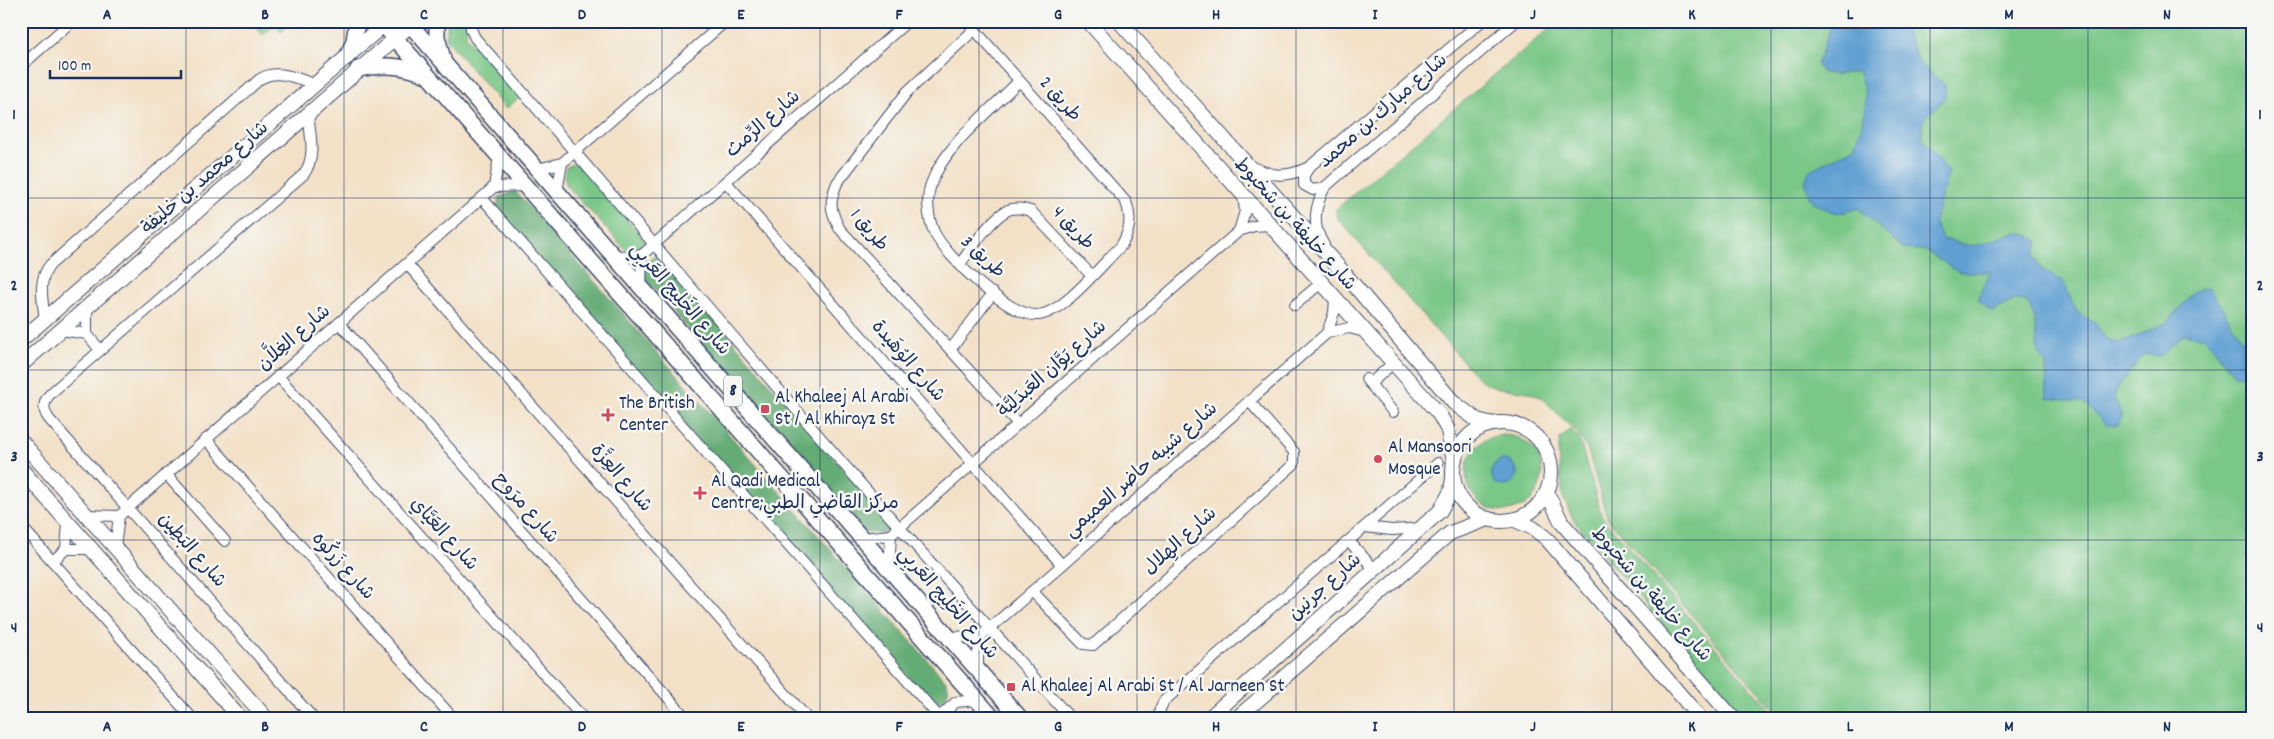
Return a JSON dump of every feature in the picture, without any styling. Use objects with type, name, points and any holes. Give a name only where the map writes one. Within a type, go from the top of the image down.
[{"type":"highway","points":[[347,57],[354,41],[357,21]]},
{"type":"highway","points":[[437,21],[438,47],[446,65]]},
{"type":"highway","name":"8","points":[[384,23],[394,38],[425,74],[993,718]]},
{"type":"highway","name":"شارع الخَلِيج العَربِي","points":[[411,23],[613,256],[1020,718]]},
{"type":"highway","points":[[358,70],[378,66],[394,66],[425,74]]},
{"type":"main road","name":"شارع خليفة بن شخبوط","points":[[1088,21],[1439,414],[1448,430],[1454,462]]},
{"type":"main road","name":"شارع خليفة بن شخبوط","points":[[1119,21],[1343,272],[1454,403],[1477,420],[1493,424]]},
{"type":"main road","name":"شارع محمد بن خليفة","points":[[21,340],[384,23]]},
{"type":"main road","name":"شارع محمد بن خليفة","points":[[21,365],[411,23]]},
{"type":"main road","points":[[1493,424],[1509,424],[1525,429],[1538,438],[1546,450],[1550,464],[1551,479],[1547,493],[1528,514],[1515,520],[1501,521],[1488,519],[1475,513],[1464,504],[1457,492],[1453,478],[1454,462],[1459,448],[1467,437],[1479,428],[1493,424]]},
{"type":"main road","points":[[21,441],[266,718]]},
{"type":"main road","points":[[21,469],[240,718]]},
{"type":"main road","name":"شارع جرنين","points":[[1209,718],[1423,528],[1447,502],[1453,478]]},
{"type":"main road","name":"شارع خليفة بن شخبوط","points":[[1547,493],[1562,523],[1733,718]]},
{"type":"main road","name":"شارع جرنين","points":[[1237,718],[1450,533],[1488,519]]},
{"type":"main road","points":[[1515,520],[1533,528],[1547,539],[1700,718]]},
{"type":"street","points":[[21,66],[72,21]]},
{"type":"street","points":[[472,21],[470,29],[474,38],[576,152],[900,528],[991,627],[1070,718]]},
{"type":"street","points":[[537,169],[562,163],[726,21]]},
{"type":"street","name":"شارع الرِّمث","points":[[642,255],[908,21]]},
{"type":"street","name":"طريق 2","points":[[967,21],[1126,202]]},
{"type":"street","name":"شارع مبارك بن محمد","points":[[1246,164],[1281,176],[1294,174],[1308,167],[1482,21]]},
{"type":"street","name":"شارع مبارك بن محمد","points":[[1343,272],[1322,242],[1317,230],[1316,209],[1325,186],[1516,21]]},
{"type":"street","name":"طريق 1","points":[[974,30],[907,92],[838,184],[832,196],[830,210],[839,228],[1018,424]]},
{"type":"street","points":[[45,320],[42,284],[44,274],[50,266],[260,79],[268,75],[278,74],[315,84]]},
{"type":"street","name":"طريق 3","points":[[1019,81],[957,143],[941,164],[930,184],[928,202],[934,232],[943,246],[960,264],[1012,307],[1028,314],[1038,315],[1062,304],[1121,246],[1127,235],[1130,213],[1126,202]]},
{"type":"street","points":[[87,308],[87,334],[100,350],[303,175],[309,167],[312,157],[308,114]]},
{"type":"street","points":[[499,157],[494,187],[524,186]]},
{"type":"street","points":[[557,192],[562,163]]},
{"type":"street","points":[[1308,167],[1304,175],[1304,185],[1313,190],[1325,186]]},
{"type":"street","name":"شارع الوُهَيدة","points":[[726,182],[1062,565]]},
{"type":"street","name":"شارع الغِلاَّن","points":[[118,516],[494,187]]},
{"type":"street","points":[[1239,231],[1245,211],[1243,195]]},
{"type":"street","points":[[482,198],[938,718],[956,702],[977,700]]},
{"type":"street","name":"طريق 4","points":[[960,264],[990,225],[1007,210],[1020,208],[1031,211],[1091,275]]},
{"type":"street","name":"شارع يَوَّان العَبدَلِيَّة","points":[[891,535],[1239,231],[1254,226],[1269,225]]},
{"type":"street","points":[[613,256],[642,255],[641,287]]},
{"type":"street","name":"شارع العِزَّة","points":[[407,264],[806,718]]},
{"type":"street","points":[[1295,306],[1321,283]]},
{"type":"street","points":[[951,349],[993,293]]},
{"type":"street","points":[[1327,333],[1334,313],[1335,299]]},
{"type":"street","name":"شارع مرَوح","points":[[339,323],[686,718]]},
{"type":"street","points":[[1327,333],[1349,328],[1365,332]]},
{"type":"street","points":[[62,330],[87,334]]},
{"type":"street","name":"شارع شيبه حاضر العميمي","points":[[981,636],[1327,333]]},
{"type":"street","name":"شارع البَطِين","points":[[100,350],[51,393],[46,400],[44,408],[49,419],[313,718]]},
{"type":"street","points":[[1393,363],[1368,382],[1393,412]]},
{"type":"street","name":"شارع العَيَّاي","points":[[278,376],[583,718]]},
{"type":"street","name":"شارع الهِلال","points":[[1032,591],[1083,644],[1093,645],[1294,464],[1294,452],[1249,401]]},
{"type":"street","name":"شارع زَركُوه","points":[[206,439],[453,718]]},
{"type":"street","points":[[1158,718],[1164,701],[1438,463]]},
{"type":"street","points":[[166,474],[226,541]]},
{"type":"street","points":[[1382,512],[1386,525],[1392,530]]},
{"type":"street","points":[[86,515],[118,516],[115,547]]},
{"type":"street","points":[[66,550],[68,523]]},
{"type":"street","points":[[21,526],[188,716]]},
{"type":"street","points":[[1365,527],[1392,530],[1423,528]]},
{"type":"street","points":[[862,538],[891,535],[890,570]]},
{"type":"street","points":[[1349,541],[1375,570]]},
{"type":"street","points":[[53,562],[66,550],[91,549]]},
{"type":"street","points":[[949,637],[981,636],[978,670]]},
{"type":"street","points":[[956,702],[958,679]]},
{"type":"green space","points":[[251,21],[293,22],[281,32],[274,25],[263,35]]},
{"type":"green space","points":[[448,21],[468,21],[466,36],[520,97],[506,109],[446,39]]},
{"type":"green space","points":[[1558,21],[2253,21],[2253,718],[1781,718],[1607,518],[1588,451],[1579,435],[1543,399],[1529,392],[1499,388],[1485,383],[1476,376],[1339,220],[1335,210]]},
{"type":"green space","points":[[578,162],[646,242],[638,248],[626,250],[567,186],[564,175],[566,167]]},
{"type":"green space","points":[[515,191],[946,681],[949,689],[945,698],[938,703],[928,702],[495,214],[499,197]]},
{"type":"green space","points":[[655,256],[663,259],[890,524],[881,534],[864,531],[646,280],[643,266]]},
{"type":"green space","points":[[1570,429],[1579,438],[1602,517],[1777,718],[1743,718],[1574,521],[1563,497],[1558,454],[1560,439]]},
{"type":"green space","points":[[1497,435],[1511,435],[1525,441],[1536,452],[1542,466],[1539,488],[1531,500],[1511,511],[1497,511],[1483,505],[1472,494],[1466,480],[1466,466],[1472,452],[1483,441]]},
{"type":"water","points":[[1833,21],[1906,21],[1904,27],[1920,64],[1945,85],[1945,98],[1922,122],[1922,138],[1949,172],[1934,222],[1943,239],[1965,245],[1978,245],[2015,233],[2030,236],[2038,241],[2035,257],[2041,269],[2063,282],[2077,312],[2095,323],[2106,339],[2121,343],[2168,322],[2194,291],[2209,288],[2253,357],[2251,373],[2234,375],[2206,338],[2184,334],[2160,356],[2144,354],[2118,387],[2114,397],[2122,417],[2118,425],[2106,425],[2083,402],[2047,398],[2046,363],[2038,349],[2031,308],[2026,301],[2015,300],[1992,312],[1977,299],[1991,272],[1959,272],[1924,250],[1904,249],[1858,208],[1838,213],[1822,207],[1810,199],[1805,181],[1810,170],[1855,147],[1864,118],[1864,92],[1858,71],[1836,75],[1821,72],[1817,64]]},
{"type":"water","points":[[1504,460],[1513,464],[1517,473],[1513,482],[1504,486],[1495,482],[1491,473],[1495,464]]},
{"type":"place","name":"Al Khaleej Al Arabi St / Al Khirayz St","points":[[765,409]]},
{"type":"place","name":"The British Center","points":[[608,415]]},
{"type":"place","name":"Al Mansoori Mosque","points":[[1378,459]]},
{"type":"place","name":"Al Qadi Medical Centre;مركز القاضي الطبي","points":[[700,493]]},
{"type":"place","name":"Al Khaleej Al Arabi St / Al Jarneen St","points":[[1011,687]]}]
